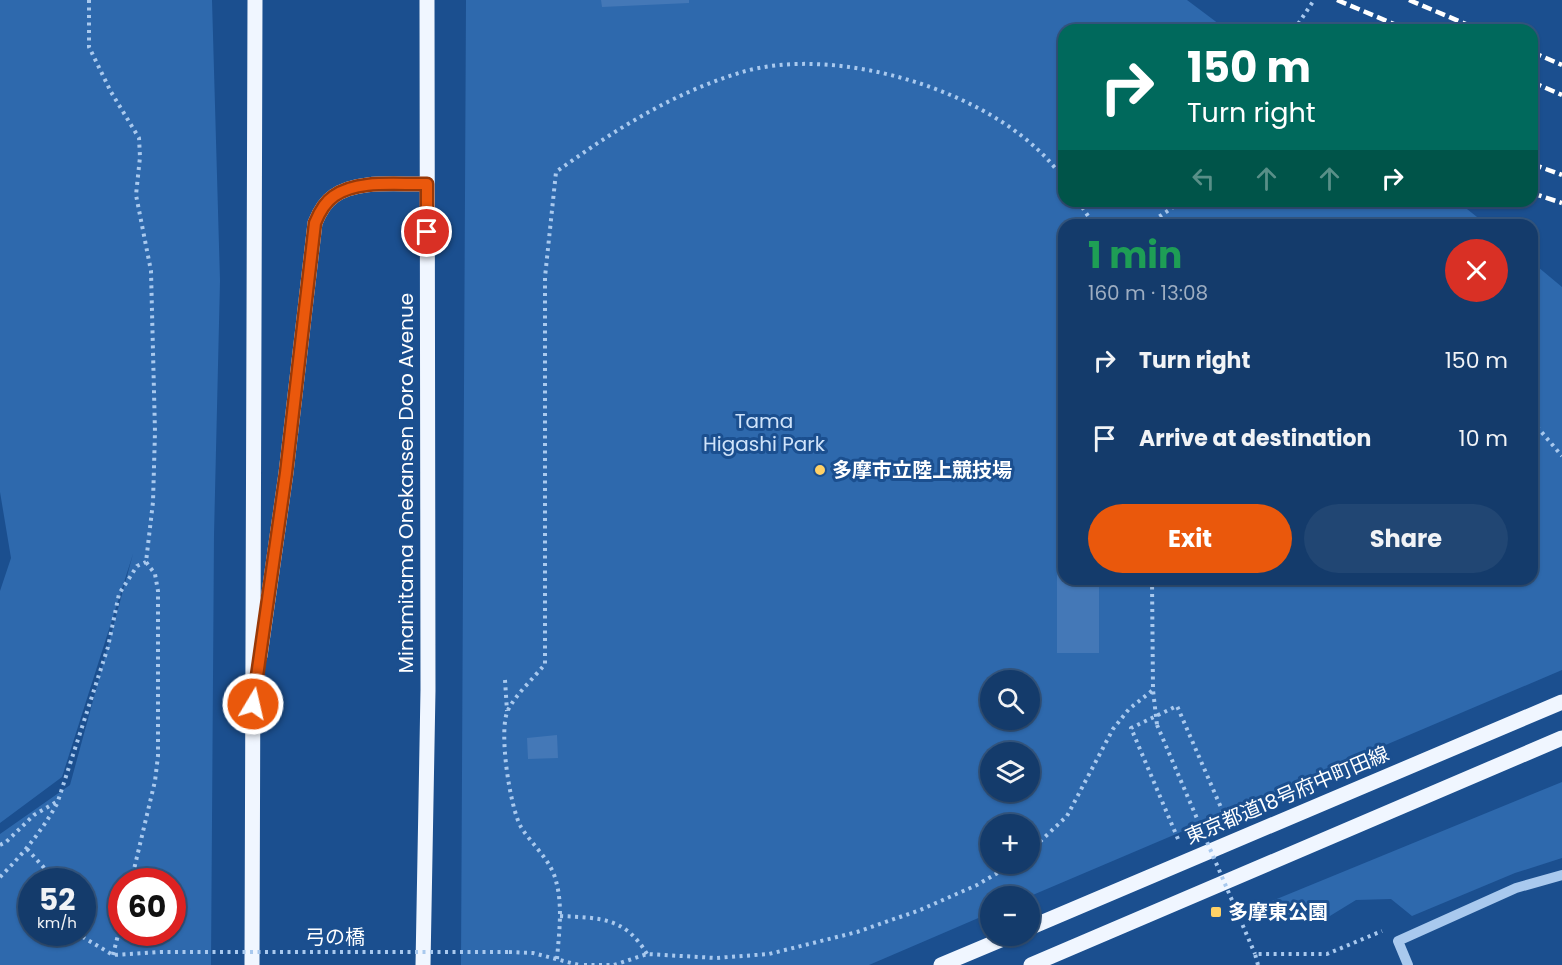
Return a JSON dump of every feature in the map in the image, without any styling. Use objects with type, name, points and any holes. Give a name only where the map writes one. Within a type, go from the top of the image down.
[{"type":"main road","points":[[252,965],[255,0]]},
{"type":"main road","name":"Minamitama Onekansen Doro Avenue","points":[[423,965],[428,690],[427,0]]},
{"type":"main road","points":[[253,704],[286,473],[315,223],[322,208],[333,196],[354,187],[427,184]]},
{"type":"main road","name":"東京都道18号府中町田線","points":[[1040,923],[1562,702]]},
{"type":"main road","points":[[1031,965],[1562,738]]},
{"type":"main road","points":[[941,965],[986,946]]},
{"type":"street","points":[[1408,965],[1398,941],[1516,888],[1562,875]]},
{"type":"path","points":[[89,0],[89,47],[111,92],[139,138],[140,157],[136,195],[152,271],[155,432],[153,502],[146,562],[155,574],[158,591],[158,756],[155,781],[133,868]]},
{"type":"path","points":[[1298,24],[1314,0]]},
{"type":"path","points":[[507,711],[545,664],[545,278],[556,172],[607,135],[674,97],[741,72],[814,63],[899,77],[955,95],[993,116],[1035,147],[1058,171]]},
{"type":"path","points":[[1156,219],[1173,207]]},
{"type":"path","points":[[1538,428],[1562,456]]},
{"type":"path","points":[[0,877],[27,849],[46,824],[58,801],[108,647],[119,594],[137,566],[146,562]]},
{"type":"path","points":[[1152,585],[1153,690],[1157,725],[1258,965]]},
{"type":"path","points":[[505,680],[506,757],[514,810],[520,825],[547,862],[556,880],[560,916],[557,958]]},
{"type":"path","points":[[1040,841],[1066,816],[1113,729],[1129,710],[1153,690]]},
{"type":"path","points":[[1178,839],[1131,728],[1177,706],[1226,819]]},
{"type":"path","points":[[0,845],[34,815],[58,801]]},
{"type":"path","points":[[27,849],[44,868]]},
{"type":"path","points":[[584,965],[614,964],[647,954],[716,958],[769,954],[857,932],[920,910],[977,885],[996,874]]},
{"type":"path","points":[[560,916],[602,918],[629,929],[647,954]]},
{"type":"path","points":[[1255,954],[1328,954],[1394,927],[1398,941]]},
{"type":"path","points":[[96,945],[113,955],[115,946]]},
{"type":"path","name":"弓の橋","points":[[113,955],[160,952],[509,952],[533,953],[579,965]]},
{"type":"green space","points":[[0,0],[212,0],[220,281],[214,535],[211,965],[0,965],[0,834],[70,785],[133,554],[62,777],[0,823],[0,591],[11,558],[0,492]]},
{"type":"green space","name":"Tama Higashi Park","points":[[466,0],[1187,0],[1219,24],[1058,24],[1058,207],[1464,207],[1480,219],[1058,219],[1058,585],[1538,585],[1538,267],[1562,287],[1562,670],[1040,892],[1040,886],[980,886],[980,917],[869,965],[461,965]]},
{"type":"green space","points":[[1562,782],[1562,858],[1515,873],[1412,916],[1391,899],[1356,900],[1325,919],[1273,915],[1267,903]]},
{"type":"building","points":[[601,0],[689,0],[689,3],[602,7]]},
{"type":"building","points":[[1058,316],[1058,585],[1099,585],[1099,653],[1057,653]]},
{"type":"building","points":[[557,735],[558,758],[528,759],[527,738]]},
{"type":"railway","points":[[1337,0],[1394,24]]},
{"type":"railway","points":[[1409,0],[1466,24]]},
{"type":"railway","points":[[1538,55],[1562,65]]},
{"type":"railway","points":[[1538,85],[1562,95]]},
{"type":"railway","points":[[1538,166],[1562,175]]},
{"type":"railway","points":[[1538,195],[1562,203]]},
{"type":"place","name":"多摩市立陸上競技場","points":[[820,470]]},
{"type":"place","name":"多摩東公園","points":[[1216,912]]},
{"type":"route","points":[[253,704],[272,587],[311,241],[315,223],[322,208],[333,196],[354,187],[427,184],[427,232]]}]
